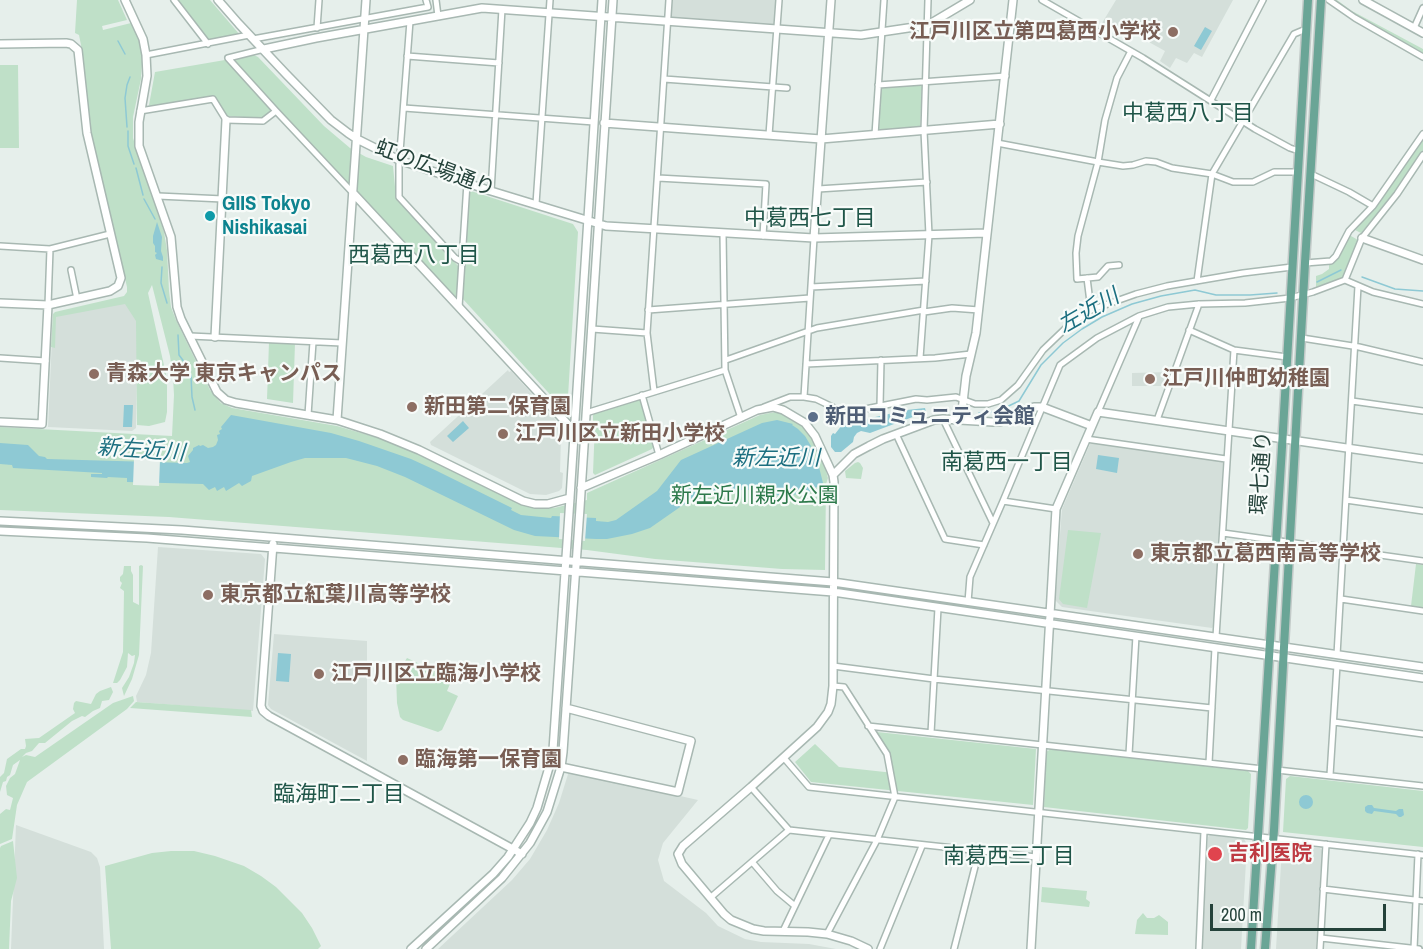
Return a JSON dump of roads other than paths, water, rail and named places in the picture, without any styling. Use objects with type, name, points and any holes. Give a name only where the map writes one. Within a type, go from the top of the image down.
[{"type":"main road","name":"環七通り","points":[[1251,949],[1308,0]]},
{"type":"main road","name":"環七通り","points":[[1265,949],[1321,0]]},
{"type":"street","points":[[125,0],[147,56],[147,76],[140,111],[139,146],[171,237],[180,319],[217,392],[226,400],[236,404],[337,420],[380,434],[419,450],[523,501],[548,504],[570,498]]},
{"type":"street","points":[[174,0],[208,44]]},
{"type":"street","name":"虹の広場通り","points":[[218,0],[331,120],[357,139],[399,160],[606,226],[814,238],[986,233]]},
{"type":"street","points":[[317,28],[320,0]]},
{"type":"street","points":[[337,420],[366,0]]},
{"type":"street","points":[[147,56],[428,7],[426,0]]},
{"type":"street","points":[[436,0],[438,16]]},
{"type":"street","points":[[536,204],[550,0]]},
{"type":"street","points":[[411,949],[493,874],[514,849],[537,808],[550,765],[554,739],[602,0]]},
{"type":"street","points":[[426,949],[502,878],[522,854],[547,812],[564,752],[613,0]]},
{"type":"street","points":[[654,392],[647,333],[669,0]]},
{"type":"street","points":[[769,135],[779,0]]},
{"type":"street","points":[[804,397],[831,0]]},
{"type":"street","points":[[875,135],[884,0]]},
{"type":"street","points":[[920,358],[930,235],[924,131],[928,0]]},
{"type":"street","points":[[574,431],[228,58],[364,29],[482,8],[861,35],[928,25],[970,0]]},
{"type":"street","points":[[961,420],[979,310],[1013,0]]},
{"type":"street","points":[[1042,0],[1131,51],[1243,121],[1299,151]]},
{"type":"street","points":[[1211,100],[1263,0]]},
{"type":"street","points":[[1329,0],[1355,18],[1423,57]]},
{"type":"street","points":[[1363,0],[1373,3],[1423,33]]},
{"type":"street","points":[[1414,28],[1423,8]]},
{"type":"street","points":[[491,191],[502,9]]},
{"type":"street","points":[[410,21],[399,160],[399,196],[455,258],[462,262]]},
{"type":"street","points":[[1197,281],[1212,174],[1294,33],[1306,29]]},
{"type":"street","points":[[0,44],[66,43],[78,50],[87,133],[121,278],[118,286],[110,291],[78,299],[48,305],[0,303]]},
{"type":"street","points":[[1119,265],[1108,266],[1098,277],[1077,279],[1078,236],[1098,162],[1105,120],[1117,78],[1131,51]]},
{"type":"street","points":[[407,56],[499,63]]},
{"type":"street","points":[[878,85],[1006,76]]},
{"type":"street","points":[[664,79],[787,88]]},
{"type":"street","points":[[140,111],[213,99],[226,120],[215,337]]},
{"type":"street","points":[[404,108],[594,122]]},
{"type":"street","points":[[226,120],[262,121],[276,111]]},
{"type":"street","points":[[604,123],[821,140],[1000,124]]},
{"type":"street","points":[[1305,263],[1331,261],[1336,256],[1349,231],[1373,206],[1423,134]]},
{"type":"street","points":[[997,143],[1123,166],[1146,161],[1172,168],[1212,174],[1233,182],[1253,182],[1274,172],[1297,172]]},
{"type":"street","points":[[1345,280],[1362,238],[1397,194],[1423,155]]},
{"type":"street","points":[[1311,174],[1373,206]]},
{"type":"street","points":[[658,178],[766,184],[763,236]]},
{"type":"street","points":[[818,189],[927,182]]},
{"type":"street","points":[[459,308],[467,183]]},
{"type":"street","points":[[158,196],[223,199]]},
{"type":"street","points":[[1349,231],[1423,260]]},
{"type":"street","points":[[723,233],[725,370],[741,418]]},
{"type":"street","points":[[0,246],[50,249],[110,234]]},
{"type":"street","points":[[0,422],[42,424],[50,249]]},
{"type":"street","points":[[581,488],[776,401],[790,397],[804,397],[826,403],[845,413],[916,399],[956,397],[975,404],[988,404],[1001,400],[1018,384],[1043,350],[1066,328],[1091,310],[1167,286],[1292,267]]},
{"type":"street","points":[[71,270],[78,299]]},
{"type":"street","points":[[1087,278],[1091,310]]},
{"type":"street","points":[[968,602],[970,577],[1060,365],[1097,338],[1139,316],[1168,307],[1290,298],[1345,280],[1373,292],[1423,304]]},
{"type":"street","points":[[811,287],[926,281]]},
{"type":"street","points":[[1337,655],[1358,286]]},
{"type":"street","points":[[648,310],[810,298]]},
{"type":"street","points":[[1157,420],[1199,304]]},
{"type":"street","points":[[726,360],[817,328],[924,311],[952,308],[979,310]]},
{"type":"street","points":[[1031,949],[1056,509],[1139,316]]},
{"type":"street","points":[[592,329],[647,333]]},
{"type":"street","points":[[1189,330],[1234,350],[1287,357]]},
{"type":"street","points":[[190,336],[342,343]]},
{"type":"street","points":[[1302,338],[1354,346],[1423,362]]},
{"type":"street","points":[[309,415],[313,342]]},
{"type":"street","points":[[1216,637],[1234,350]]},
{"type":"street","points":[[806,364],[935,358],[971,354]]},
{"type":"street","points":[[0,358],[46,361]]},
{"type":"street","points":[[880,406],[881,360]]},
{"type":"street","points":[[586,413],[725,370]]},
{"type":"street","points":[[642,395],[659,455]]},
{"type":"street","points":[[1352,401],[1423,411]]},
{"type":"street","points":[[758,410],[773,407],[805,423],[815,436],[833,475],[833,686],[831,704],[818,727],[680,850],[679,859],[724,914],[742,925],[764,931],[827,934],[868,949]]},
{"type":"street","points":[[833,475],[854,454],[896,434],[934,420],[993,423],[1034,407],[1042,407],[1092,426]]},
{"type":"street","points":[[1098,412],[1423,459]]},
{"type":"street","points":[[943,419],[993,523]]},
{"type":"street","points":[[896,434],[945,538],[984,545]]},
{"type":"street","points":[[1086,439],[1226,459]]},
{"type":"street","points":[[1346,500],[1423,511]]},
{"type":"street","points":[[1004,501],[1056,509]]},
{"type":"street","points":[[0,521],[149,528],[833,582],[1216,637],[1270,650],[1283,657],[1423,678]]},
{"type":"street","points":[[0,531],[273,547],[833,592],[1215,648],[1270,650],[1284,647],[1423,667]]},
{"type":"street","points":[[1223,533],[1423,561]]},
{"type":"street","points":[[273,538],[261,706],[263,711],[278,722],[522,854]]},
{"type":"street","points":[[1341,599],[1423,611]]},
{"type":"street","points":[[931,733],[938,608]]},
{"type":"street","points":[[1129,754],[1136,636]]},
{"type":"street","points":[[1209,763],[1215,648]]},
{"type":"street","points":[[833,666],[1212,708]]},
{"type":"street","points":[[1330,776],[1337,666]]},
{"type":"street","points":[[827,934],[877,840],[895,797],[887,754],[844,687],[833,686]]},
{"type":"street","points":[[561,767],[678,792],[691,741],[566,708]]},
{"type":"street","points":[[1334,722],[1423,734]]},
{"type":"street","points":[[868,726],[1263,768]]},
{"type":"street","points":[[784,758],[809,787],[1421,854],[1414,949]]},
{"type":"street","points":[[1277,770],[1423,786]]},
{"type":"street","points":[[751,787],[789,830],[1036,857]]},
{"type":"street","points":[[710,898],[789,830]]},
{"type":"street","points":[[1198,949],[1204,831]]},
{"type":"street","points":[[783,931],[829,835]]},
{"type":"street","points":[[1320,949],[1326,844]]},
{"type":"street","points":[[880,949],[922,846]]},
{"type":"street","points":[[954,949],[979,851]]},
{"type":"street","points":[[753,862],[777,891],[795,906]]},
{"type":"street","points":[[1323,889],[1423,901]]},
{"type":"street","points":[[1321,938],[1365,946],[1419,949]]},
{"type":"water","points":[[1205,27],[1212,31],[1201,50],[1194,46]]},
{"type":"water","points":[[157,222],[162,237],[163,261],[156,259],[157,253],[153,243]]},
{"type":"water","points":[[124,405],[133,405],[132,427],[123,427]]},
{"type":"water","points":[[925,408],[926,412],[870,433],[861,431],[857,433],[853,442],[841,452],[835,452],[831,447],[831,436],[842,425],[840,423]]},
{"type":"water","name":"新左近川","points":[[231,415],[331,433],[359,441],[411,459],[512,508],[511,510],[521,515],[596,518],[596,521],[608,522],[616,520],[657,491],[681,460],[762,423],[777,420],[793,424],[805,436],[811,446],[815,461],[818,463],[823,483],[809,492],[786,496],[748,490],[717,490],[683,505],[650,528],[632,534],[596,539],[535,536],[514,530],[405,477],[377,466],[346,458],[305,458],[252,476],[251,481],[242,486],[239,483],[226,491],[224,487],[217,491],[215,487],[209,490],[203,484],[127,482],[127,478],[91,477],[91,474],[102,473],[13,468],[12,465],[0,464],[0,443],[28,445],[39,456],[47,459],[187,463],[190,462],[188,456],[193,448],[199,445],[208,448],[216,445],[221,427]]},
{"type":"water","points":[[463,421],[469,428],[453,442],[447,436]]},
{"type":"water","points":[[1098,455],[1119,458],[1117,473],[1096,469]]},
{"type":"water","points":[[278,653],[291,654],[289,682],[276,681]]},
{"type":"water","points":[[1306,795],[1311,797],[1313,802],[1311,807],[1306,809],[1301,807],[1299,802],[1301,797]]},
{"type":"water","points":[[1368,805],[1396,811],[1403,809],[1404,815],[1399,817],[1396,814],[1374,811],[1372,814],[1367,813],[1365,807]]},
{"type":"waterway","points":[[118,41],[125,54]]},
{"type":"waterway","points":[[127,127],[125,98],[130,77]]},
{"type":"waterway","points":[[128,131],[128,146],[134,164]]},
{"type":"waterway","points":[[136,168],[143,195]]},
{"type":"waterway","points":[[144,199],[155,219]]},
{"type":"waterway","points":[[162,267],[161,283],[167,303]]},
{"type":"waterway","name":"左近川","points":[[1317,282],[1341,270]]},
{"type":"waterway","name":"左近川","points":[[1362,277],[1395,289],[1423,291]]},
{"type":"waterway","name":"左近川","points":[[979,413],[996,412],[1019,401],[1041,365],[1063,343],[1102,317],[1132,304],[1195,290],[1216,295],[1277,293]]},
{"type":"waterway","points":[[178,335],[179,355],[188,367],[191,376],[195,410]]},
{"type":"place","name":"江戸川区立第四葛西小学校","points":[[1173,32]]},
{"type":"place","name":"GIIS Tokyo Nishikasai","points":[[210,216]]},
{"type":"place","name":"青森大学 東京キャンパス","points":[[94,374]]},
{"type":"place","name":"江戸川仲町幼稚園","points":[[1150,379]]},
{"type":"place","name":"新田第二保育園","points":[[412,407]]},
{"type":"place","name":"新田コミュニティ会館","points":[[813,417]]},
{"type":"place","name":"江戸川区立新田小学校","points":[[503,434]]},
{"type":"place","name":"東京都立葛西南高等学校","points":[[1138,554]]},
{"type":"place","name":"東京都立紅葉川高等学校","points":[[208,595]]},
{"type":"place","name":"江戸川区立臨海小学校","points":[[319,674]]},
{"type":"place","name":"臨海第一保育園","points":[[403,760]]},
{"type":"place","name":"吉利医院","points":[[1215,854]]},
{"type":"district","name":"中葛西八丁目","points":[[1188,114]]},
{"type":"district","name":"中葛西七丁目","points":[[810,219]]},
{"type":"district","name":"西葛西八丁目","points":[[414,256]]},
{"type":"district","name":"南葛西一丁目","points":[[1007,463]]},
{"type":"district","name":"臨海町二丁目","points":[[339,795]]},
{"type":"district","name":"南葛西三丁目","points":[[1009,857]]},
{"type":"park label","name":"新左近川親水公園","points":[[755,496]]}]
